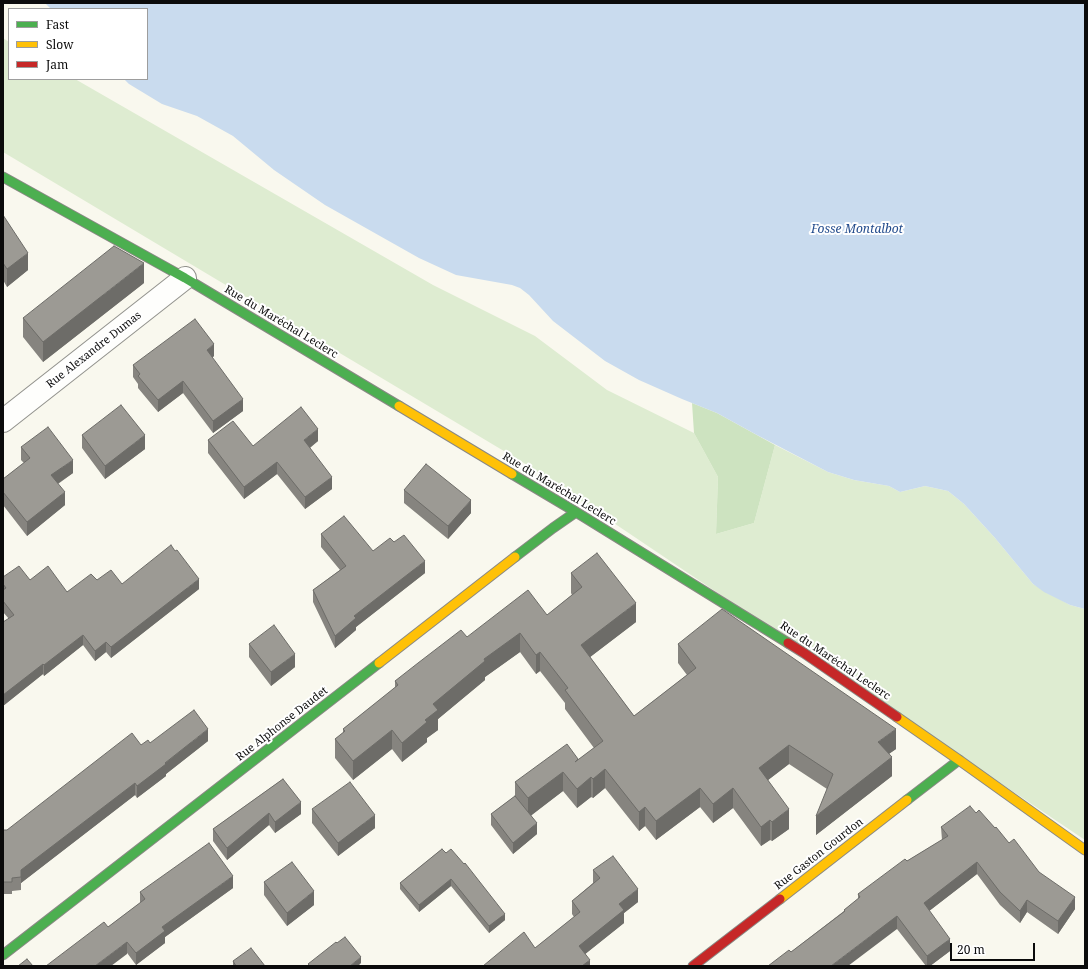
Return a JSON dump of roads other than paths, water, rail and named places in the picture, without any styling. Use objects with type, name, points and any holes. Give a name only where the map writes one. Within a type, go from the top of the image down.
[{"type":"street","name":"Rue du Maréchal Leclerc","points":[[3,177],[185,278],[576,512],[804,653],[959,760],[1085,850]]},
{"type":"street","name":"Rue Alexandre Dumas","points":[[3,421],[185,278]]},
{"type":"street","name":"Rue Alphonse Daudet","points":[[3,955],[553,528],[576,512]]},
{"type":"street","name":"Rue Gaston Gourdon","points":[[693,966],[959,760]]},
{"type":"water","name":"Fosse Montalbot","points":[[45,3],[1085,3],[1085,609],[1070,605],[1044,592],[1033,584],[995,538],[964,504],[948,491],[925,486],[900,492],[889,486],[854,480],[828,472],[717,413],[639,380],[605,361],[553,321],[529,295],[520,288],[512,285],[456,275],[419,258],[325,205],[274,170],[233,136],[197,116],[162,104],[129,84],[125,80],[148,80],[148,8],[50,8]]}]
